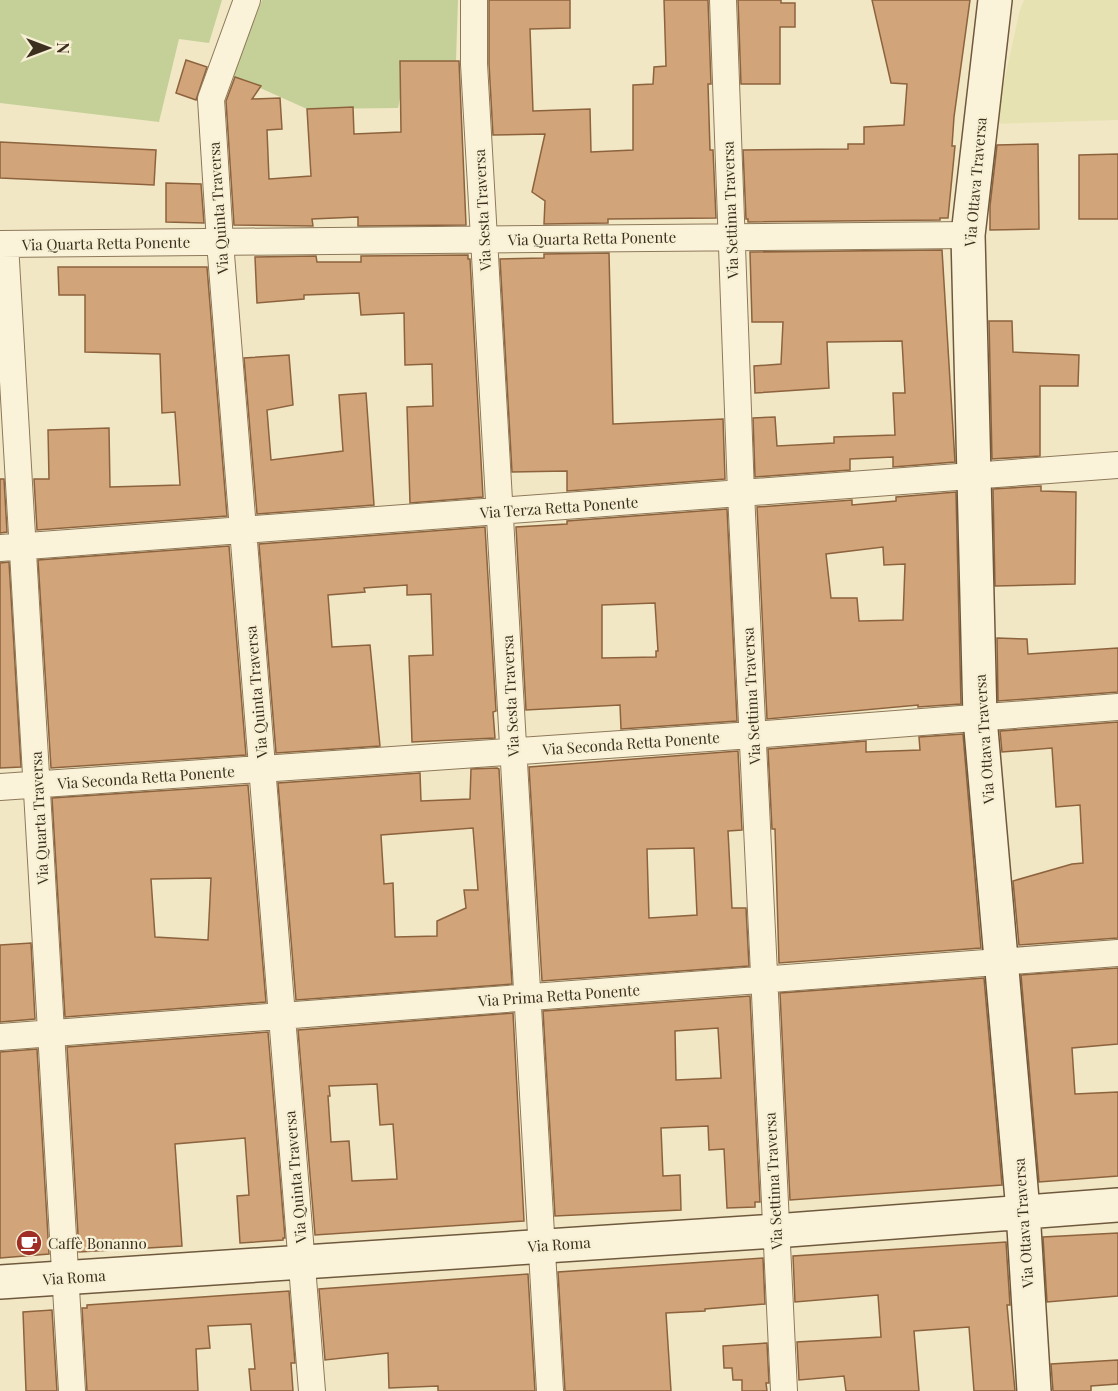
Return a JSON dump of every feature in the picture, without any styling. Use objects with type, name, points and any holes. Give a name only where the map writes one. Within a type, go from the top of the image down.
[{"type":"street","name":"Via Quinta Traversa","points":[[248,0],[211,99],[220,242],[312,1391]]},
{"type":"street","name":"Via Sesta Traversa","points":[[474,0],[474,64],[550,1391]]},
{"type":"street","name":"Via Settima Traversa","points":[[723,0],[741,493],[784,1391]]},
{"type":"street","points":[[984,86],[995,0]]},
{"type":"street","points":[[984,86],[1017,0]]},
{"type":"street","name":"Via Ottava Traversa","points":[[984,86],[968,235],[980,718],[1023,1211],[1034,1391]]},
{"type":"street","name":"Via Quarta Retta Ponente","points":[[2,244],[968,235]]},
{"type":"street","name":"Via Quarta Traversa","points":[[2,244],[11,547],[37,784],[72,1391]]},
{"type":"street","name":"Via Terza Retta Ponente","points":[[11,547],[1118,465]]},
{"type":"street","name":"Via Seconda Retta Ponente","points":[[0,787],[753,735],[1118,707]]},
{"type":"street","name":"Via Prima Retta Ponente","points":[[0,1037],[1118,953]]},
{"type":"street","name":"Via Roma","points":[[0,1282],[775,1231],[1118,1205]]},
{"type":"shaded area","points":[[1024,0],[1118,0],[1118,120],[995,124],[1019,13]]},
{"type":"green space","points":[[0,0],[222,0],[209,43],[179,39],[159,122],[0,103]]},
{"type":"green space","points":[[262,0],[458,0],[456,61],[401,93],[398,108],[307,109],[233,76]]},
{"type":"building","points":[[489,0],[570,0],[570,28],[530,29],[533,111],[590,109],[591,152],[633,150],[633,85],[653,84],[654,67],[666,66],[664,0],[708,0],[711,84],[708,84],[710,150],[713,150],[716,218],[608,219],[608,223],[544,224],[545,201],[532,192],[545,134],[493,135],[489,64]]},
{"type":"building","points":[[738,0],[781,0],[781,3],[795,3],[795,27],[780,27],[780,84],[741,84]]},
{"type":"building","points":[[872,0],[970,0],[954,117],[952,146],[955,146],[948,218],[940,218],[940,220],[748,222],[743,150],[848,149],[848,144],[864,144],[864,127],[904,125],[907,84],[891,83]]},
{"type":"building","points":[[186,60],[207,67],[196,100],[176,93]]},
{"type":"building","points":[[400,61],[459,61],[466,225],[358,226],[358,217],[312,219],[313,226],[234,225],[226,101],[235,77],[261,86],[252,99],[280,98],[282,129],[267,130],[269,179],[311,176],[307,109],[353,107],[354,134],[401,132]]},
{"type":"building","points":[[0,142],[156,150],[154,185],[0,178]]},
{"type":"building","points":[[1038,144],[1039,229],[990,230],[990,206],[997,145]]},
{"type":"building","points":[[1118,154],[1118,219],[1079,219],[1079,155]]},
{"type":"building","points":[[166,183],[201,184],[204,223],[166,222]]},
{"type":"building","points":[[942,250],[955,462],[893,467],[893,457],[850,459],[850,470],[755,477],[753,418],[775,417],[777,446],[834,443],[834,437],[895,435],[893,393],[905,393],[902,341],[827,342],[829,388],[755,393],[754,366],[781,364],[783,322],[752,322],[750,252]]},
{"type":"building","points":[[609,253],[613,424],[723,419],[725,479],[567,491],[567,471],[512,472],[500,259],[544,258],[544,254]]},
{"type":"building","points":[[468,255],[483,497],[410,503],[407,407],[433,406],[432,364],[405,365],[404,313],[361,315],[359,293],[304,295],[304,299],[257,303],[255,257],[316,256],[317,262],[361,262],[361,256]]},
{"type":"building","points":[[58,267],[207,267],[227,516],[37,530],[34,479],[49,479],[48,430],[109,428],[110,487],[180,485],[175,412],[162,413],[160,354],[85,352],[85,295],[59,295]]},
{"type":"building","points":[[989,321],[1012,321],[1013,352],[1079,355],[1078,386],[1040,386],[1040,456],[992,459]]},
{"type":"building","points":[[289,355],[293,405],[267,410],[271,460],[343,451],[339,395],[366,393],[374,505],[257,514],[244,358]]},
{"type":"building","points":[[0,479],[4,479],[7,532],[0,533]]},
{"type":"building","points":[[1041,486],[1041,491],[1076,492],[1075,584],[995,586],[993,489]]},
{"type":"building","points":[[956,492],[961,704],[918,707],[918,705],[767,719],[757,507],[852,500],[852,505],[896,501],[896,497]],"holes":[[[883,547],[884,565],[905,564],[903,620],[859,621],[857,598],[831,598],[826,554]]]},
{"type":"building","points":[[727,509],[737,721],[621,729],[620,705],[526,710],[516,527],[567,524],[567,521]],"holes":[[[655,603],[658,651],[656,651],[656,657],[602,658],[602,605]]]},
{"type":"building","points":[[485,527],[496,711],[493,712],[495,738],[412,742],[409,656],[433,655],[431,594],[407,595],[407,585],[364,588],[365,592],[328,595],[332,647],[370,645],[380,746],[276,753],[259,544]]},
{"type":"building","points":[[229,546],[246,755],[51,768],[38,560]]},
{"type":"building","points":[[9,562],[21,767],[0,768],[0,563]]},
{"type":"building","points":[[997,638],[1027,639],[1028,654],[1118,648],[1118,692],[998,701]]},
{"type":"building","points":[[1118,722],[1118,938],[1019,945],[1013,881],[1083,863],[1080,805],[1056,807],[1052,748],[1002,752],[1000,731]]},
{"type":"building","points":[[963,734],[981,948],[779,963],[775,829],[772,829],[768,749],[866,741],[866,752],[920,750],[919,737]]},
{"type":"building","points":[[738,751],[742,830],[728,831],[732,908],[746,908],[749,966],[542,981],[529,767]],"holes":[[[694,848],[697,915],[649,918],[647,849]]]},
{"type":"building","points":[[471,769],[499,769],[512,984],[296,1000],[278,783],[420,773],[421,801],[470,799]],"holes":[[[473,828],[478,890],[464,890],[466,908],[437,921],[437,936],[395,937],[393,883],[384,884],[381,835]]]},
{"type":"building","points":[[248,785],[266,1002],[65,1017],[52,798]],"holes":[[[211,878],[208,940],[155,937],[151,879]]]},
{"type":"building","points":[[31,943],[35,1019],[0,1022],[0,945]]},
{"type":"building","points":[[1118,968],[1118,1044],[1072,1048],[1075,1094],[1118,1092],[1118,1176],[1039,1182],[1021,975]]},
{"type":"building","points":[[984,978],[1002,1185],[790,1200],[780,993]]},
{"type":"building","points":[[750,996],[760,1202],[755,1202],[755,1207],[727,1208],[724,1149],[709,1150],[708,1126],[661,1128],[663,1176],[680,1175],[681,1210],[555,1216],[543,1011]],"holes":[[[718,1028],[721,1078],[676,1080],[675,1031]]]},
{"type":"building","points":[[513,1013],[524,1221],[315,1235],[298,1030]],"holes":[[[377,1084],[380,1125],[393,1124],[397,1179],[352,1181],[349,1141],[331,1142],[329,1086]]]},
{"type":"building","points":[[268,1032],[285,1238],[240,1243],[237,1196],[249,1195],[245,1138],[175,1144],[182,1246],[79,1252],[67,1047]]},
{"type":"building","points":[[37,1049],[49,1254],[0,1258],[0,1052]]},
{"type":"building","points":[[1118,1233],[1118,1296],[1047,1302],[1043,1237]]},
{"type":"building","points":[[1006,1242],[1010,1305],[1007,1305],[1015,1391],[974,1391],[969,1327],[914,1331],[919,1391],[846,1391],[844,1376],[799,1380],[797,1342],[881,1337],[878,1295],[795,1302],[793,1256]]},
{"type":"building","points":[[763,1258],[765,1304],[666,1313],[671,1391],[565,1391],[558,1272]]},
{"type":"building","points":[[528,1274],[535,1391],[438,1391],[438,1386],[389,1388],[388,1353],[325,1360],[319,1289]]},
{"type":"building","points":[[289,1291],[295,1363],[291,1363],[293,1391],[251,1391],[249,1369],[255,1369],[251,1324],[208,1326],[210,1348],[196,1349],[198,1391],[87,1391],[82,1308],[87,1308],[87,1305]]},
{"type":"building","points":[[52,1310],[57,1391],[26,1391],[23,1312]]},
{"type":"building","points":[[767,1343],[769,1383],[766,1383],[767,1391],[742,1391],[742,1380],[733,1380],[732,1368],[724,1368],[723,1346]]},
{"type":"building","points":[[1118,1360],[1118,1384],[1091,1386],[1091,1391],[1053,1391],[1051,1364]]},
{"type":"place","name":"Caffè Bonanno","points":[[29,1243]]}]
